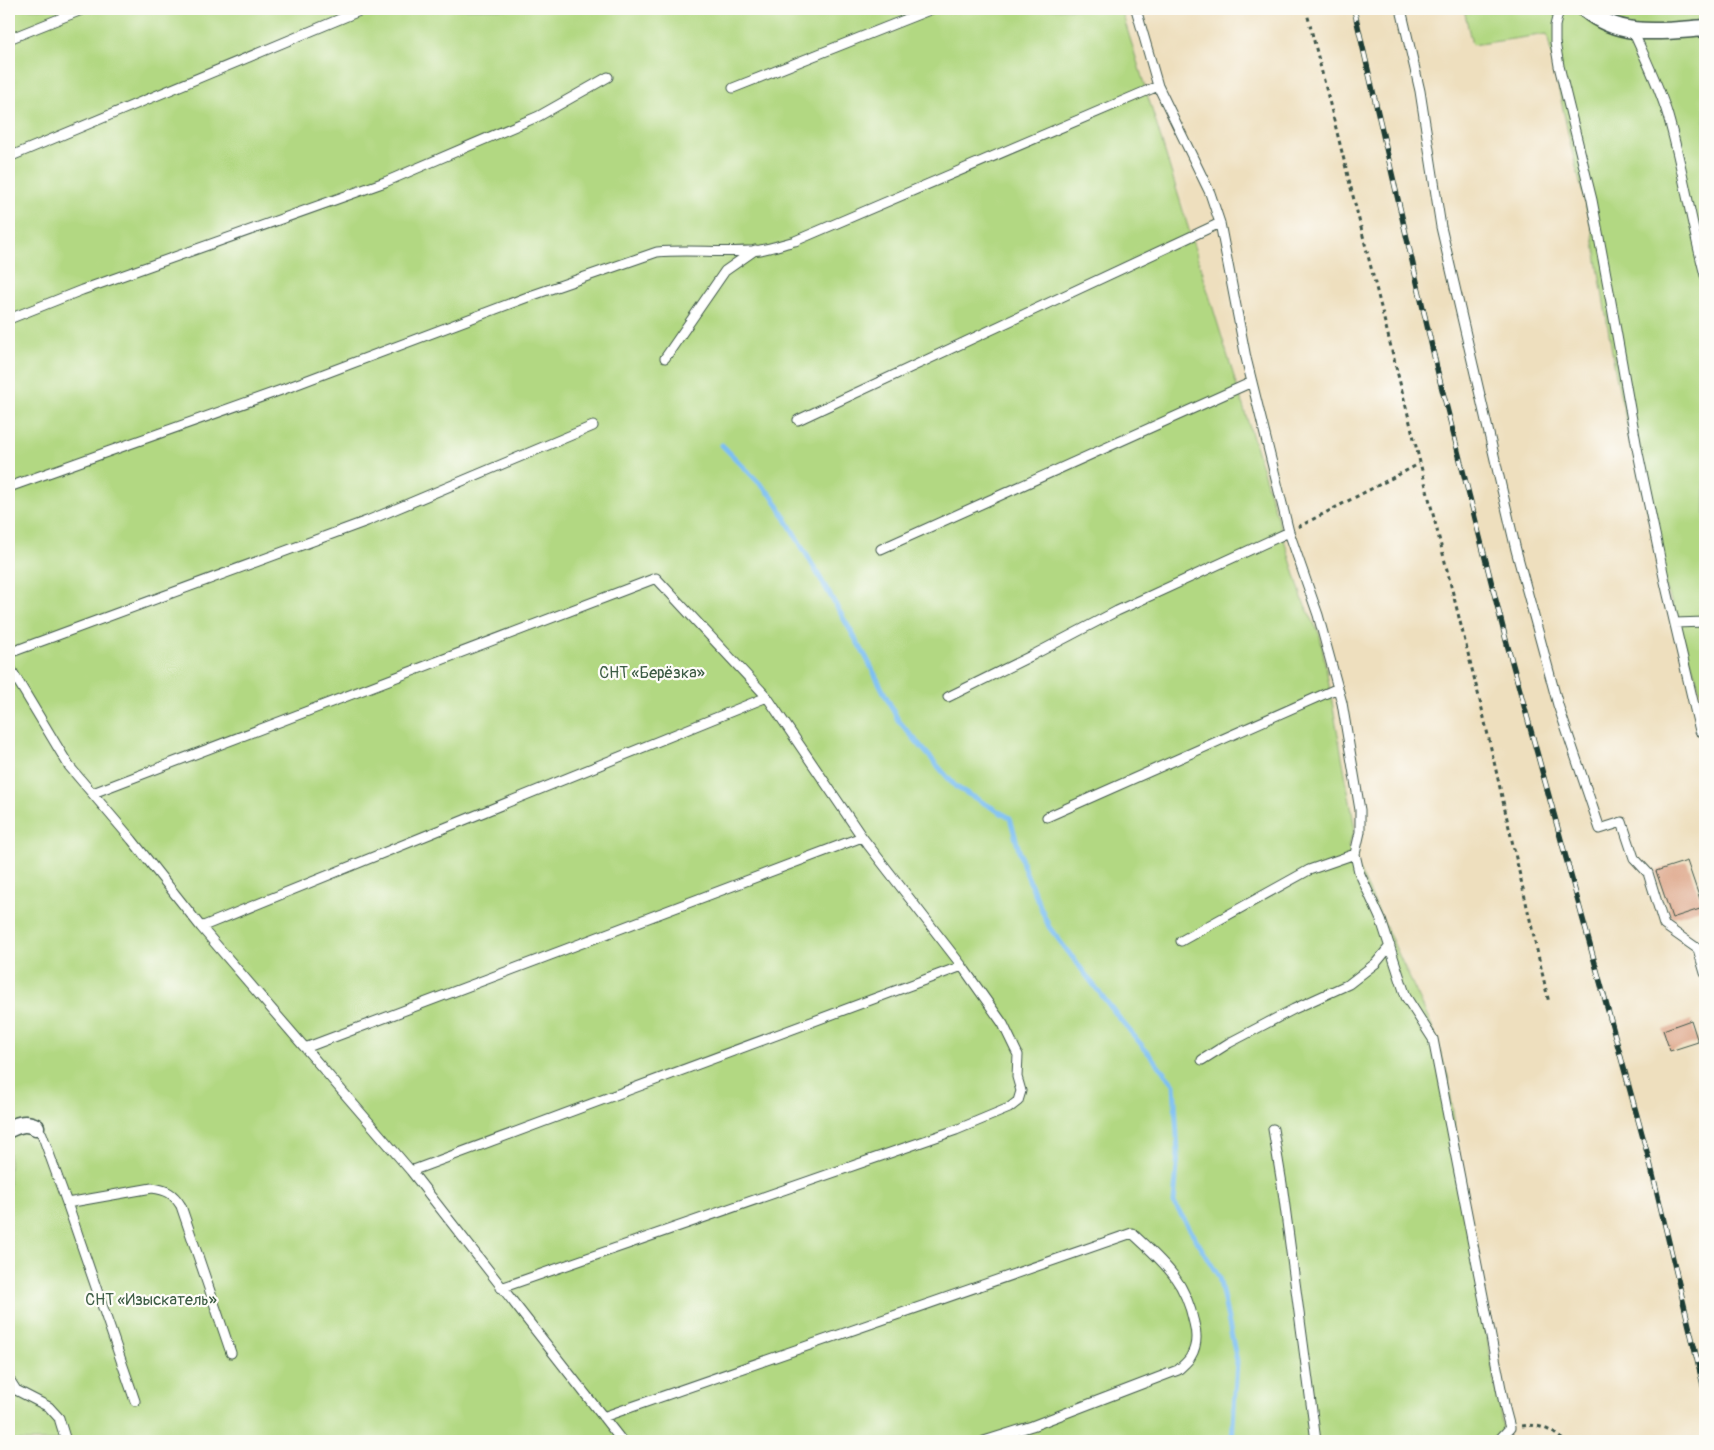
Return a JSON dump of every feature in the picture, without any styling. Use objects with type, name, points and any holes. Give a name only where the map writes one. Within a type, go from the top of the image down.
[{"type":"street","points":[[1585,9],[1613,26],[1633,31],[1649,32],[1705,28]]},
{"type":"street","points":[[9,1128],[21,1124],[29,1124],[36,1127]]},
{"type":"lane","points":[[9,39],[84,9]]},
{"type":"lane","points":[[9,157],[364,9]]},
{"type":"lane","points":[[733,88],[932,9]]},
{"type":"lane","points":[[1136,9],[1158,86],[1210,193],[1220,223],[1246,358],[1289,532],[1318,615],[1338,688],[1360,810],[1360,832],[1355,854],[1359,872],[1381,920],[1406,997],[1433,1039],[1510,1428],[1498,1441]]},
{"type":"lane","points":[[1401,9],[1420,91],[1441,226],[1516,550],[1558,705],[1600,829],[1622,822],[1634,858],[1648,873],[1664,925],[1698,949],[1705,973]]},
{"type":"lane","points":[[1559,9],[1555,26],[1555,42],[1559,66],[1592,200],[1637,448],[1700,731]]},
{"type":"lane","points":[[1633,31],[1667,113],[1705,275]]},
{"type":"lane","points":[[9,319],[91,287],[386,182],[539,116],[608,77]]},
{"type":"lane","points":[[9,488],[284,389],[533,295],[658,252],[675,250],[709,252],[756,250],[795,241],[1158,86]]},
{"type":"lane","points":[[798,420],[1220,223]]},
{"type":"lane","points":[[666,358],[725,271],[756,250]]},
{"type":"lane","points":[[881,549],[1252,382]]},
{"type":"lane","points":[[9,653],[367,521],[593,426]]},
{"type":"lane","points":[[948,697],[1117,611],[1289,532]]},
{"type":"lane","points":[[93,793],[656,578],[767,697],[862,838],[962,966],[1003,1024],[1018,1055],[1018,1078],[1021,1091],[1018,1101],[1009,1108],[956,1130],[501,1288]]},
{"type":"lane","points":[[1675,623],[1705,622]]},
{"type":"lane","points":[[9,666],[69,766],[201,927],[411,1171],[622,1441]]},
{"type":"lane","points":[[1047,817],[1338,688]]},
{"type":"lane","points":[[201,927],[767,697]]},
{"type":"lane","points":[[305,1048],[862,838]]},
{"type":"lane","points":[[1181,941],[1308,870],[1355,854]]},
{"type":"lane","points":[[1202,1060],[1229,1042],[1294,1009],[1350,984],[1376,963],[1390,946]]},
{"type":"lane","points":[[411,1171],[962,966]]},
{"type":"lane","points":[[36,1127],[42,1134],[67,1203],[134,1401]]},
{"type":"lane","points":[[1273,1129],[1284,1193],[1316,1441]]},
{"type":"lane","points":[[67,1203],[152,1188],[166,1190],[175,1195],[181,1206],[231,1354]]},
{"type":"lane","points":[[604,1418],[1132,1233],[1164,1263],[1180,1282],[1192,1309],[1197,1336],[1191,1356],[1178,1370],[1032,1426],[984,1441]]},
{"type":"lane","points":[[9,1379],[16,1390],[49,1407],[59,1418],[66,1441]]},
{"type":"path","points":[[1306,9],[1482,708],[1549,1003]]},
{"type":"path","points":[[1289,532],[1420,464]]},
{"type":"path","points":[[1510,1428],[1528,1425],[1543,1427],[1562,1440]]},
{"type":"green space","name":"СНТ «Берёзка»","points":[[9,9],[1121,9],[1303,601],[1320,635],[1355,829],[1348,846],[1433,1028],[1448,1077],[1476,1273],[1505,1441],[9,1441]]},
{"type":"green space","points":[[1464,9],[1705,9],[1705,705],[1663,577],[1635,459],[1616,376],[1592,230],[1571,147],[1547,34],[1472,45]]},
{"type":"building","points":[[1687,861],[1703,908],[1672,918],[1656,871]]},
{"type":"building","points":[[1691,1020],[1698,1042],[1670,1051],[1663,1030]]},
{"type":"waterway","points":[[722,445],[773,497],[866,657],[898,720],[956,787],[1010,818],[1024,868],[1049,927],[1120,1019],[1174,1084],[1178,1153],[1174,1203],[1219,1277],[1237,1361],[1232,1441]]},
{"type":"railway","points":[[1354,9],[1438,373],[1506,640],[1650,1163],[1705,1393]]},
{"type":"park label","name":"СНТ «Изыскатель»","points":[[151,1300]]}]
